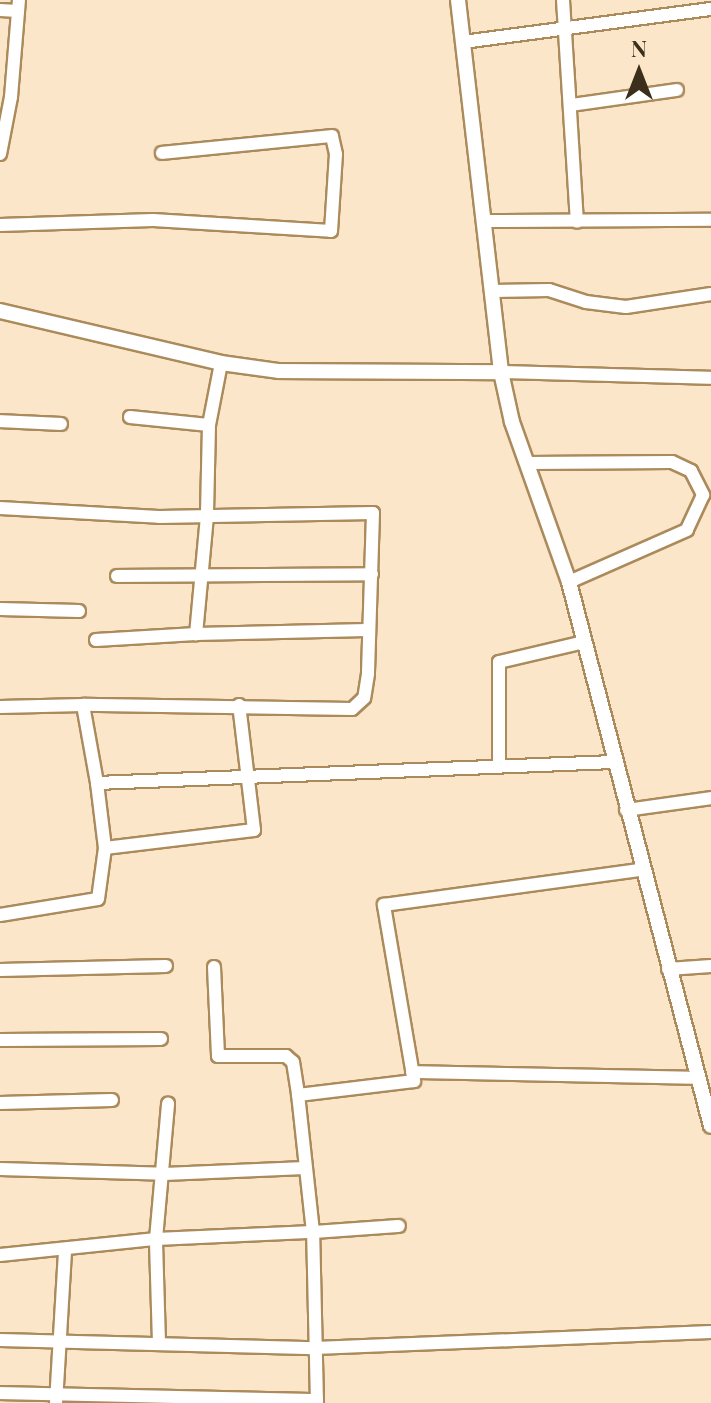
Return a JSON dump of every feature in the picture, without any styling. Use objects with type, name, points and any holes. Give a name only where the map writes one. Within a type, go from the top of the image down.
[{"type":"street","points":[[458,0],[501,372],[569,582],[641,870],[711,1126]]},
{"type":"street","points":[[563,0],[568,32],[577,222]]},
{"type":"street","points":[[0,10],[19,5],[0,154]]},
{"type":"street","points":[[463,42],[568,32],[711,9]]},
{"type":"street","points":[[571,105],[677,90]]},
{"type":"street","points":[[0,225],[153,220],[331,231],[336,154],[332,136],[162,153]]},
{"type":"street","points":[[483,221],[711,220]]},
{"type":"street","points":[[493,291],[549,290],[586,302],[626,307],[711,294]]},
{"type":"street","points":[[0,311],[221,363],[279,371],[501,372],[711,378]]},
{"type":"street","points":[[196,634],[207,516],[209,425],[221,363]]},
{"type":"street","points":[[130,417],[209,425]]},
{"type":"street","points":[[0,421],[61,424]]},
{"type":"street","points":[[528,463],[672,462],[691,471],[707,495],[687,530],[569,582]]},
{"type":"street","points":[[0,508],[207,516],[373,513],[364,698],[352,709],[239,705],[0,707]]},
{"type":"street","points":[[117,576],[372,574]]},
{"type":"street","points":[[0,609],[79,611]]},
{"type":"street","points":[[96,640],[367,630]]},
{"type":"street","points":[[499,767],[499,662],[584,642]]},
{"type":"street","points":[[0,915],[98,899],[105,848],[83,705]]},
{"type":"street","points":[[105,848],[254,830],[239,705]]},
{"type":"street","points":[[97,783],[614,762]]},
{"type":"street","points":[[626,810],[711,798]]},
{"type":"street","points":[[298,1095],[414,1081],[384,905],[641,870]]},
{"type":"street","points":[[0,970],[166,966]]},
{"type":"street","points":[[668,969],[711,966]]},
{"type":"street","points":[[0,1393],[56,1399],[317,1402],[313,1232],[293,1062],[286,1056],[218,1056],[214,967]]},
{"type":"street","points":[[0,1040],[161,1039]]},
{"type":"street","points":[[412,1072],[698,1078]]},
{"type":"street","points":[[0,1103],[112,1100]]},
{"type":"street","points":[[159,1343],[156,1239],[168,1104]]},
{"type":"street","points":[[0,1169],[164,1174],[305,1168]]},
{"type":"street","points":[[0,1255],[156,1239],[399,1226]]},
{"type":"street","points":[[56,1399],[65,1250]]},
{"type":"street","points":[[0,1340],[315,1348],[711,1332]]}]
